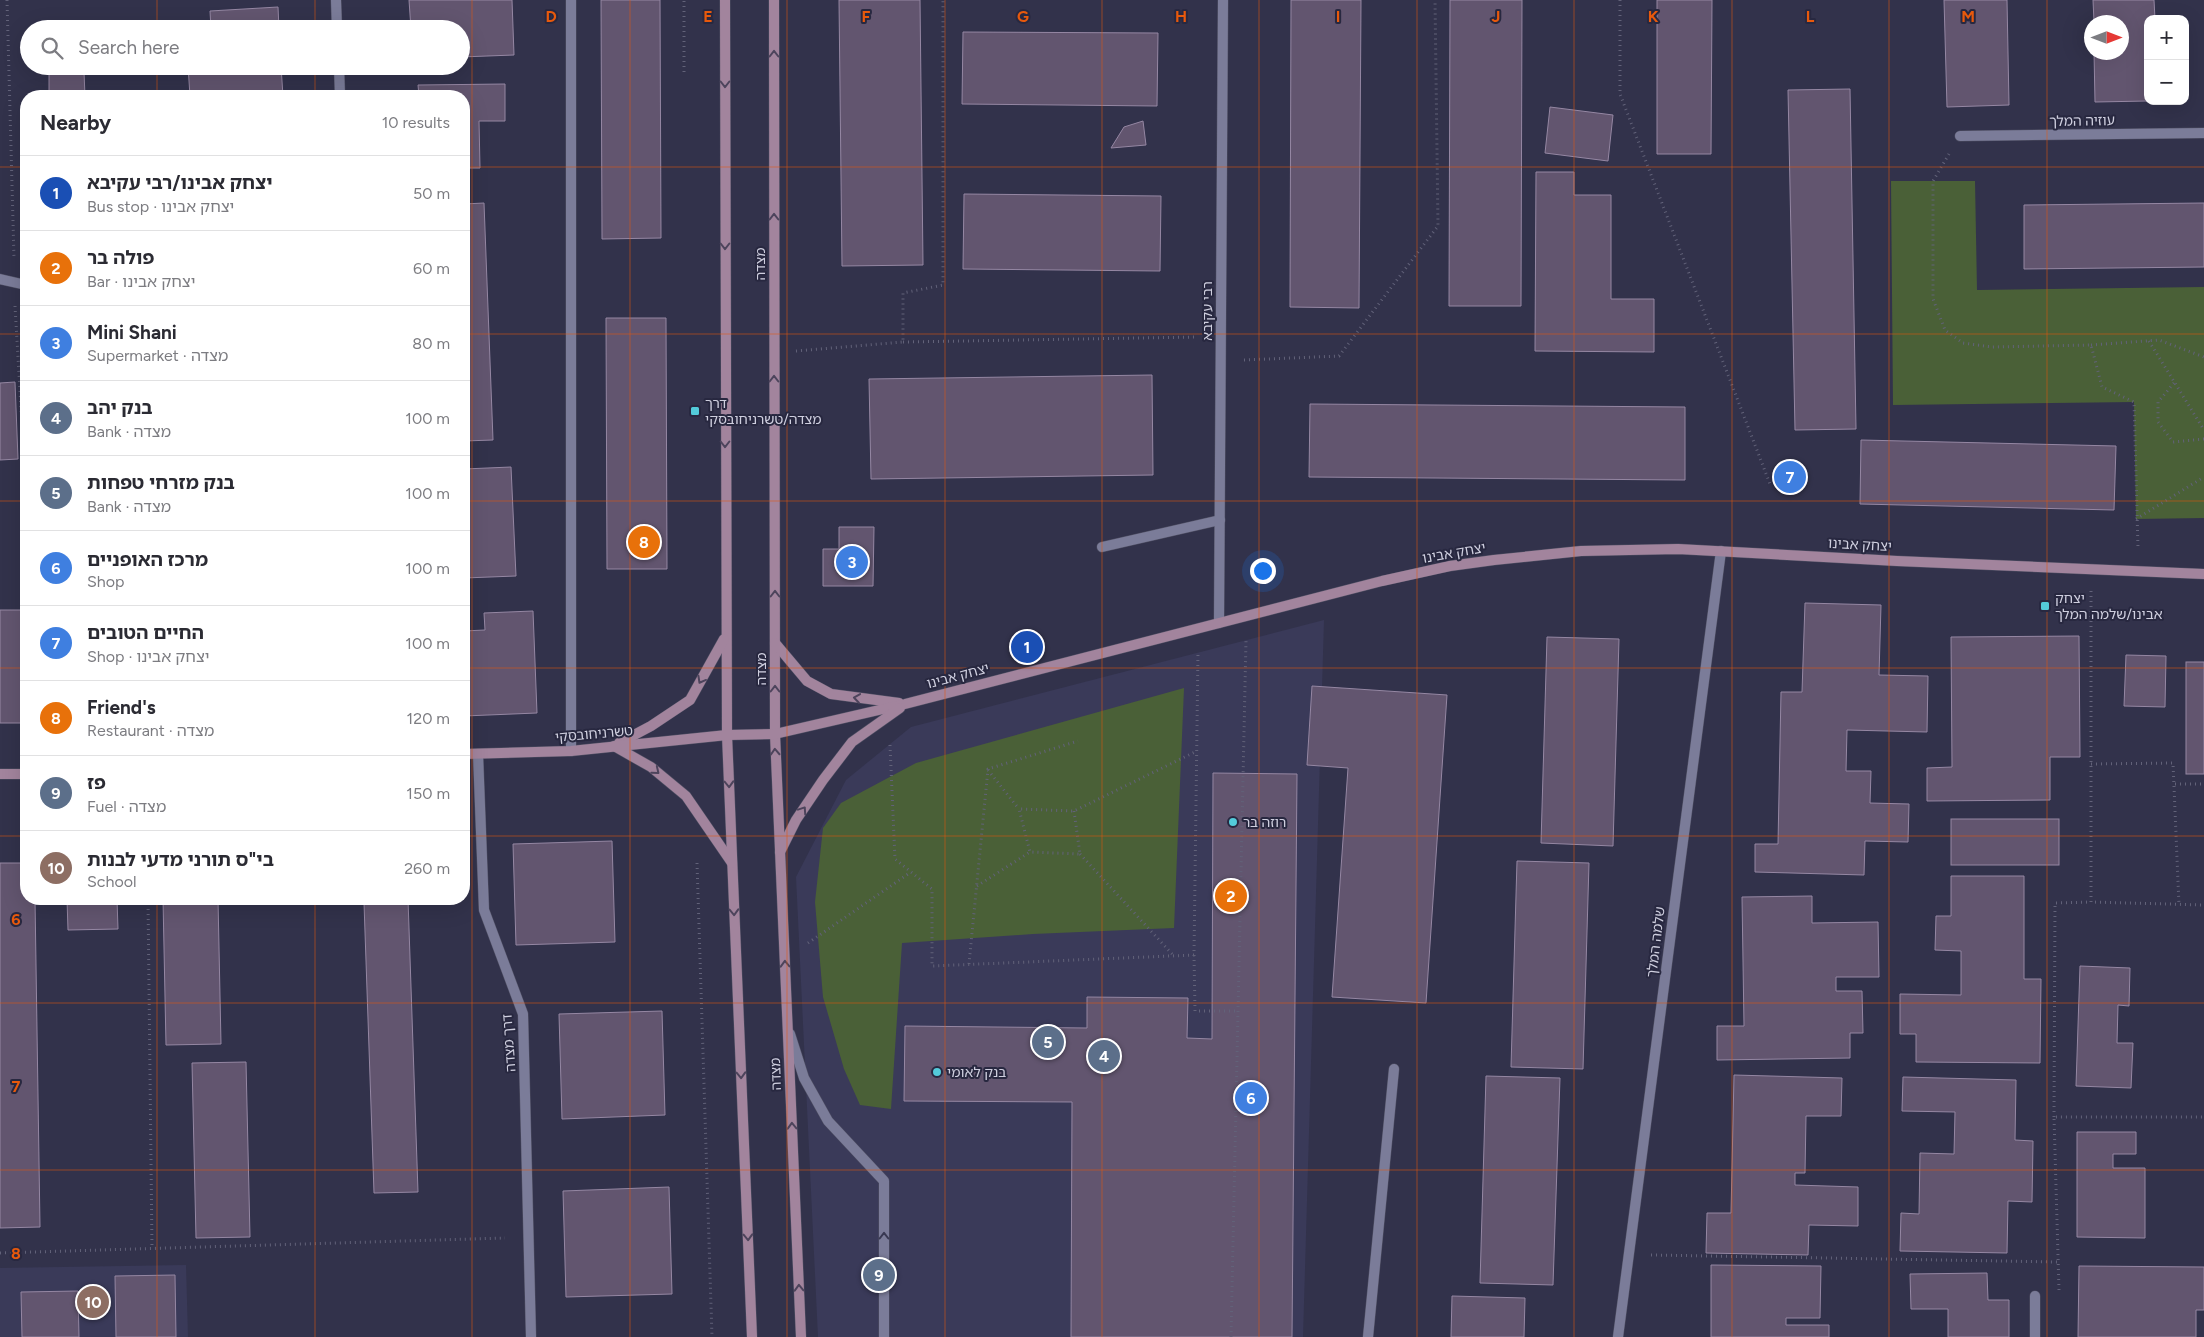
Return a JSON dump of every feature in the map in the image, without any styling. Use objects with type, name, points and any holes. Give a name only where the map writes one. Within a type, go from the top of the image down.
[{"type":"main road","points":[[725,0],[725,638],[727,735],[752,1337]]},
{"type":"main road","name":"מצדה","points":[[774,0],[775,734],[801,1337]]},
{"type":"main road","name":"יצחק אבינו","points":[[727,735],[775,734],[905,704],[1382,581],[1450,566],[1581,551],[1678,549],[2204,574]]},
{"type":"main road","points":[[614,746],[651,726],[690,700],[725,638]]},
{"type":"main road","points":[[775,643],[807,680],[831,694],[905,704]]},
{"type":"main road","points":[[780,853],[796,820],[822,780],[852,742],[905,704]]},
{"type":"main road","name":"טשרניחובסקי","points":[[470,754],[570,751],[727,735]]},
{"type":"main road","points":[[614,746],[651,767],[686,796],[732,864]]},
{"type":"main road","points":[[0,774],[20,774]]},
{"type":"street","points":[[336,0],[337,20]]},
{"type":"street","points":[[570,751],[571,0]]},
{"type":"street","name":"רבי עקיבא","points":[[1219,623],[1223,0]]},
{"type":"street","points":[[339,75],[340,90]]},
{"type":"street","name":"עוזיה המלך","points":[[1960,136],[2204,133]]},
{"type":"street","points":[[0,279],[20,284]]},
{"type":"street","points":[[1102,547],[1220,520]]},
{"type":"street","name":"שלמה המלך","points":[[1618,1337],[1721,551]]},
{"type":"street","name":"דרך מצדה","points":[[478,754],[484,910],[523,1014],[531,1337]]},
{"type":"street","points":[[788,1027],[804,1078],[828,1122],[884,1181],[884,1337]]},
{"type":"street","points":[[1368,1337],[1394,1069]]},
{"type":"street","points":[[2035,1296],[2035,1337]]},
{"type":"path","points":[[7,0],[14,282],[20,388]]},
{"type":"path","points":[[684,0],[684,72]]},
{"type":"path","points":[[903,342],[903,293],[943,285],[943,0]]},
{"type":"path","points":[[1221,361],[1339,356],[1438,226],[1434,0]]},
{"type":"path","points":[[1620,0],[1620,94],[1770,484]]},
{"type":"path","points":[[1960,136],[1933,182],[1932,299],[1945,330],[1964,343],[1992,347],[2091,345],[2160,340],[2204,357]]},
{"type":"path","points":[[774,353],[903,342],[1221,337]]},
{"type":"path","points":[[2149,341],[2204,430]]},
{"type":"path","points":[[2091,345],[2102,387],[2134,402],[2139,571]]},
{"type":"path","points":[[2174,383],[2158,402],[2158,422],[2173,442],[2204,438]]},
{"type":"path","points":[[2136,519],[2204,477]]},
{"type":"path","points":[[2091,569],[2091,902]]},
{"type":"path","points":[[1231,1337],[1246,616]]},
{"type":"path","points":[[1199,628],[1194,955],[1195,1011],[1238,1011]]},
{"type":"path","points":[[889,716],[895,859],[932,890],[932,966],[1194,955]]},
{"type":"path","points":[[988,769],[1078,741]]},
{"type":"path","points":[[1018,809],[1074,811],[1197,751]]},
{"type":"path","points":[[2091,764],[2174,763],[2179,904]]},
{"type":"path","points":[[969,964],[988,769]]},
{"type":"path","points":[[988,769],[1018,809],[1030,852]]},
{"type":"path","points":[[2175,784],[2204,784]]},
{"type":"path","points":[[1074,811],[1080,854],[1174,956]]},
{"type":"path","points":[[976,886],[1030,852],[1080,854]]},
{"type":"path","points":[[697,864],[712,1337]]},
{"type":"path","points":[[785,959],[911,872]]},
{"type":"path","points":[[2035,1296],[2059,1293],[2054,1118],[2055,903],[2204,905]]},
{"type":"path","points":[[148,905],[152,1249]]},
{"type":"path","points":[[2054,1118],[2204,1116]]},
{"type":"path","points":[[0,1253],[528,1237]]},
{"type":"path","points":[[1629,1254],[2058,1262]]},
{"type":"shaded area","points":[[1324,620],[1303,1337],[818,1337],[796,877],[846,780],[911,727]]},
{"type":"shaded area","points":[[186,1265],[188,1337],[0,1337],[0,1268]]},
{"type":"green space","points":[[1891,181],[1975,181],[1977,290],[2204,287],[2204,518],[2136,519],[2134,402],[1893,405]]},
{"type":"green space","points":[[1184,688],[1174,928],[1033,934],[902,943],[891,1109],[860,1105],[844,1069],[823,997],[815,902],[823,828],[841,803],[916,763]]},
{"type":"building","points":[[409,0],[512,0],[514,55],[470,57],[470,20],[410,20]]},
{"type":"building","points":[[601,0],[660,0],[661,238],[602,239]]},
{"type":"building","points":[[839,0],[920,0],[923,265],[842,266]]},
{"type":"building","points":[[1291,0],[1361,0],[1359,308],[1290,307]]},
{"type":"building","points":[[1450,0],[1522,0],[1521,306],[1449,306]]},
{"type":"building","points":[[1657,0],[1712,0],[1711,154],[1657,154]]},
{"type":"building","points":[[1944,0],[2007,0],[2009,105],[1947,107]]},
{"type":"building","points":[[2093,0],[2154,0],[2155,15],[2144,15],[2144,101],[2095,102],[2094,60],[2129,60],[2129,15],[2094,15]]},
{"type":"building","points":[[278,7],[279,20],[210,20],[210,11]]},
{"type":"building","points":[[963,32],[1158,33],[1157,106],[962,104]]},
{"type":"building","points":[[49,75],[84,75],[85,90],[49,90]]},
{"type":"building","points":[[189,75],[282,75],[283,90],[190,90]]},
{"type":"building","points":[[505,84],[505,121],[479,121],[480,168],[470,168],[470,90],[418,90],[418,85]]},
{"type":"building","points":[[1850,89],[1856,429],[1795,430],[1788,90]]},
{"type":"building","points":[[1550,107],[1613,115],[1608,161],[1545,153]]},
{"type":"building","points":[[1143,121],[1146,145],[1111,148],[1124,127]]},
{"type":"building","points":[[1536,172],[1574,172],[1574,195],[1611,195],[1611,299],[1654,299],[1654,352],[1535,351]]},
{"type":"building","points":[[964,194],[1161,196],[1160,271],[963,269]]},
{"type":"building","points":[[484,203],[493,440],[470,441],[470,204]]},
{"type":"building","points":[[2204,203],[2204,267],[2024,269],[2024,205]]},
{"type":"building","points":[[606,318],[666,318],[667,569],[607,569]]},
{"type":"building","points":[[1152,375],[1153,475],[871,479],[869,379]]},
{"type":"building","points":[[15,382],[18,459],[0,460],[0,383]]},
{"type":"building","points":[[1310,404],[1685,407],[1685,480],[1309,477]]},
{"type":"building","points":[[1861,440],[2116,446],[2114,510],[1860,504]]},
{"type":"building","points":[[511,467],[516,576],[470,578],[470,469]]},
{"type":"building","points":[[839,527],[874,527],[873,586],[823,586],[823,549],[839,549]]},
{"type":"building","points":[[1805,603],[1881,605],[1879,675],[1928,676],[1927,732],[1847,730],[1846,771],[1871,771],[1870,803],[1909,804],[1908,842],[1865,841],[1864,875],[1755,872],[1755,844],[1778,844],[1781,692],[1802,692]]},
{"type":"building","points":[[0,610],[20,610],[20,723],[0,723]]},
{"type":"building","points":[[533,611],[537,713],[470,716],[470,631],[485,630],[484,613]]},
{"type":"building","points":[[2079,636],[2080,757],[2050,757],[2050,800],[1927,801],[1927,768],[1952,767],[1951,637]]},
{"type":"building","points":[[1547,637],[1619,639],[1613,846],[1541,843]]},
{"type":"building","points":[[2126,655],[2166,656],[2165,707],[2124,706]]},
{"type":"building","points":[[2186,662],[2204,662],[2204,774],[2186,774]]},
{"type":"building","points":[[1312,686],[1447,695],[1426,1003],[1332,997],[1348,768],[1307,765]]},
{"type":"building","points":[[1213,773],[1297,774],[1292,1337],[1071,1337],[1072,1102],[904,1101],[905,1026],[1087,1028],[1087,997],[1188,998],[1187,1038],[1212,1039]]},
{"type":"building","points":[[1951,819],[2059,819],[2059,865],[1951,865]]},
{"type":"building","points":[[612,841],[615,942],[516,945],[513,844]]},
{"type":"building","points":[[1517,861],[1589,863],[1583,1069],[1511,1067]]},
{"type":"building","points":[[0,863],[20,863],[20,905],[35,905],[40,1227],[0,1228]]},
{"type":"building","points":[[1951,876],[2024,876],[2024,979],[2041,979],[2040,1063],[1916,1062],[1916,1034],[1900,1034],[1900,994],[1961,995],[1961,951],[1935,950],[1936,916],[1951,916]]},
{"type":"building","points":[[1812,896],[1812,923],[1878,922],[1879,977],[1836,977],[1836,991],[1862,991],[1863,1033],[1850,1033],[1850,1058],[1717,1060],[1717,1026],[1744,1026],[1742,897]]},
{"type":"building","points":[[67,905],[117,905],[118,929],[68,930]]},
{"type":"building","points":[[163,905],[218,905],[221,1044],[166,1045]]},
{"type":"building","points":[[364,905],[408,905],[418,1192],[374,1193]]},
{"type":"building","points":[[2080,966],[2130,968],[2129,1006],[2118,1005],[2117,1043],[2133,1043],[2131,1088],[2076,1086]]},
{"type":"building","points":[[662,1011],[665,1115],[562,1119],[559,1014]]},
{"type":"building","points":[[246,1062],[250,1237],[196,1238],[192,1063]]},
{"type":"building","points":[[1734,1075],[1842,1078],[1841,1116],[1806,1116],[1805,1173],[1795,1173],[1795,1185],[1858,1187],[1858,1226],[1809,1225],[1808,1255],[1706,1253],[1707,1213],[1731,1213]]},
{"type":"building","points":[[1486,1076],[1560,1078],[1553,1285],[1480,1283]]},
{"type":"building","points":[[1903,1077],[2016,1080],[2015,1140],[2033,1141],[2032,1202],[2008,1201],[2007,1253],[1900,1251],[1901,1213],[1919,1214],[1920,1153],[1954,1154],[1955,1112],[1902,1111]]},
{"type":"building","points":[[2077,1132],[2136,1132],[2136,1154],[2113,1154],[2113,1168],[2145,1168],[2145,1238],[2077,1237]]},
{"type":"building","points":[[669,1187],[672,1294],[566,1297],[563,1191]]},
{"type":"building","points":[[1711,1265],[1821,1266],[1820,1318],[1786,1318],[1786,1325],[1829,1325],[1829,1337],[1711,1337]]},
{"type":"building","points":[[2079,1266],[2204,1267],[2204,1310],[2196,1310],[2196,1337],[2078,1337]]},
{"type":"building","points":[[1987,1273],[1988,1300],[2009,1300],[2009,1337],[1948,1337],[1948,1309],[1911,1309],[1910,1274]]},
{"type":"building","points":[[175,1275],[176,1337],[116,1337],[115,1276]]},
{"type":"building","points":[[78,1291],[79,1337],[22,1337],[21,1292]]},
{"type":"building","points":[[1452,1296],[1525,1298],[1524,1337],[1451,1337]]},
{"type":"place","name":"דרך מצדה/טשרניחובסקי","points":[[695,411]]},
{"type":"place","name":"החיים הטובים","points":[[1790,477]]},
{"type":"place","name":"Friend's","points":[[644,542]]},
{"type":"place","name":"Mini Shani","points":[[852,562]]},
{"type":"place","name":"יצחק אבינו/שלמה המלך","points":[[2045,606]]},
{"type":"place","name":"יצחק אבינו/רבי עקיבא","points":[[1027,647]]},
{"type":"place","name":"רוזה בר","points":[[1233,822]]},
{"type":"place","name":"פולה בר","points":[[1231,896]]},
{"type":"place","name":"בנק מזרחי טפחות","points":[[1048,1042]]},
{"type":"place","name":"בנק יהב","points":[[1104,1056]]},
{"type":"place","name":"בנק לאומי","points":[[937,1072]]},
{"type":"place","name":"מרכז האופניים","points":[[1251,1098]]},
{"type":"place","name":"פז","points":[[879,1275]]},
{"type":"place","name":"בי\"ס תורני מדעי לבנות","points":[[93,1302]]}]
